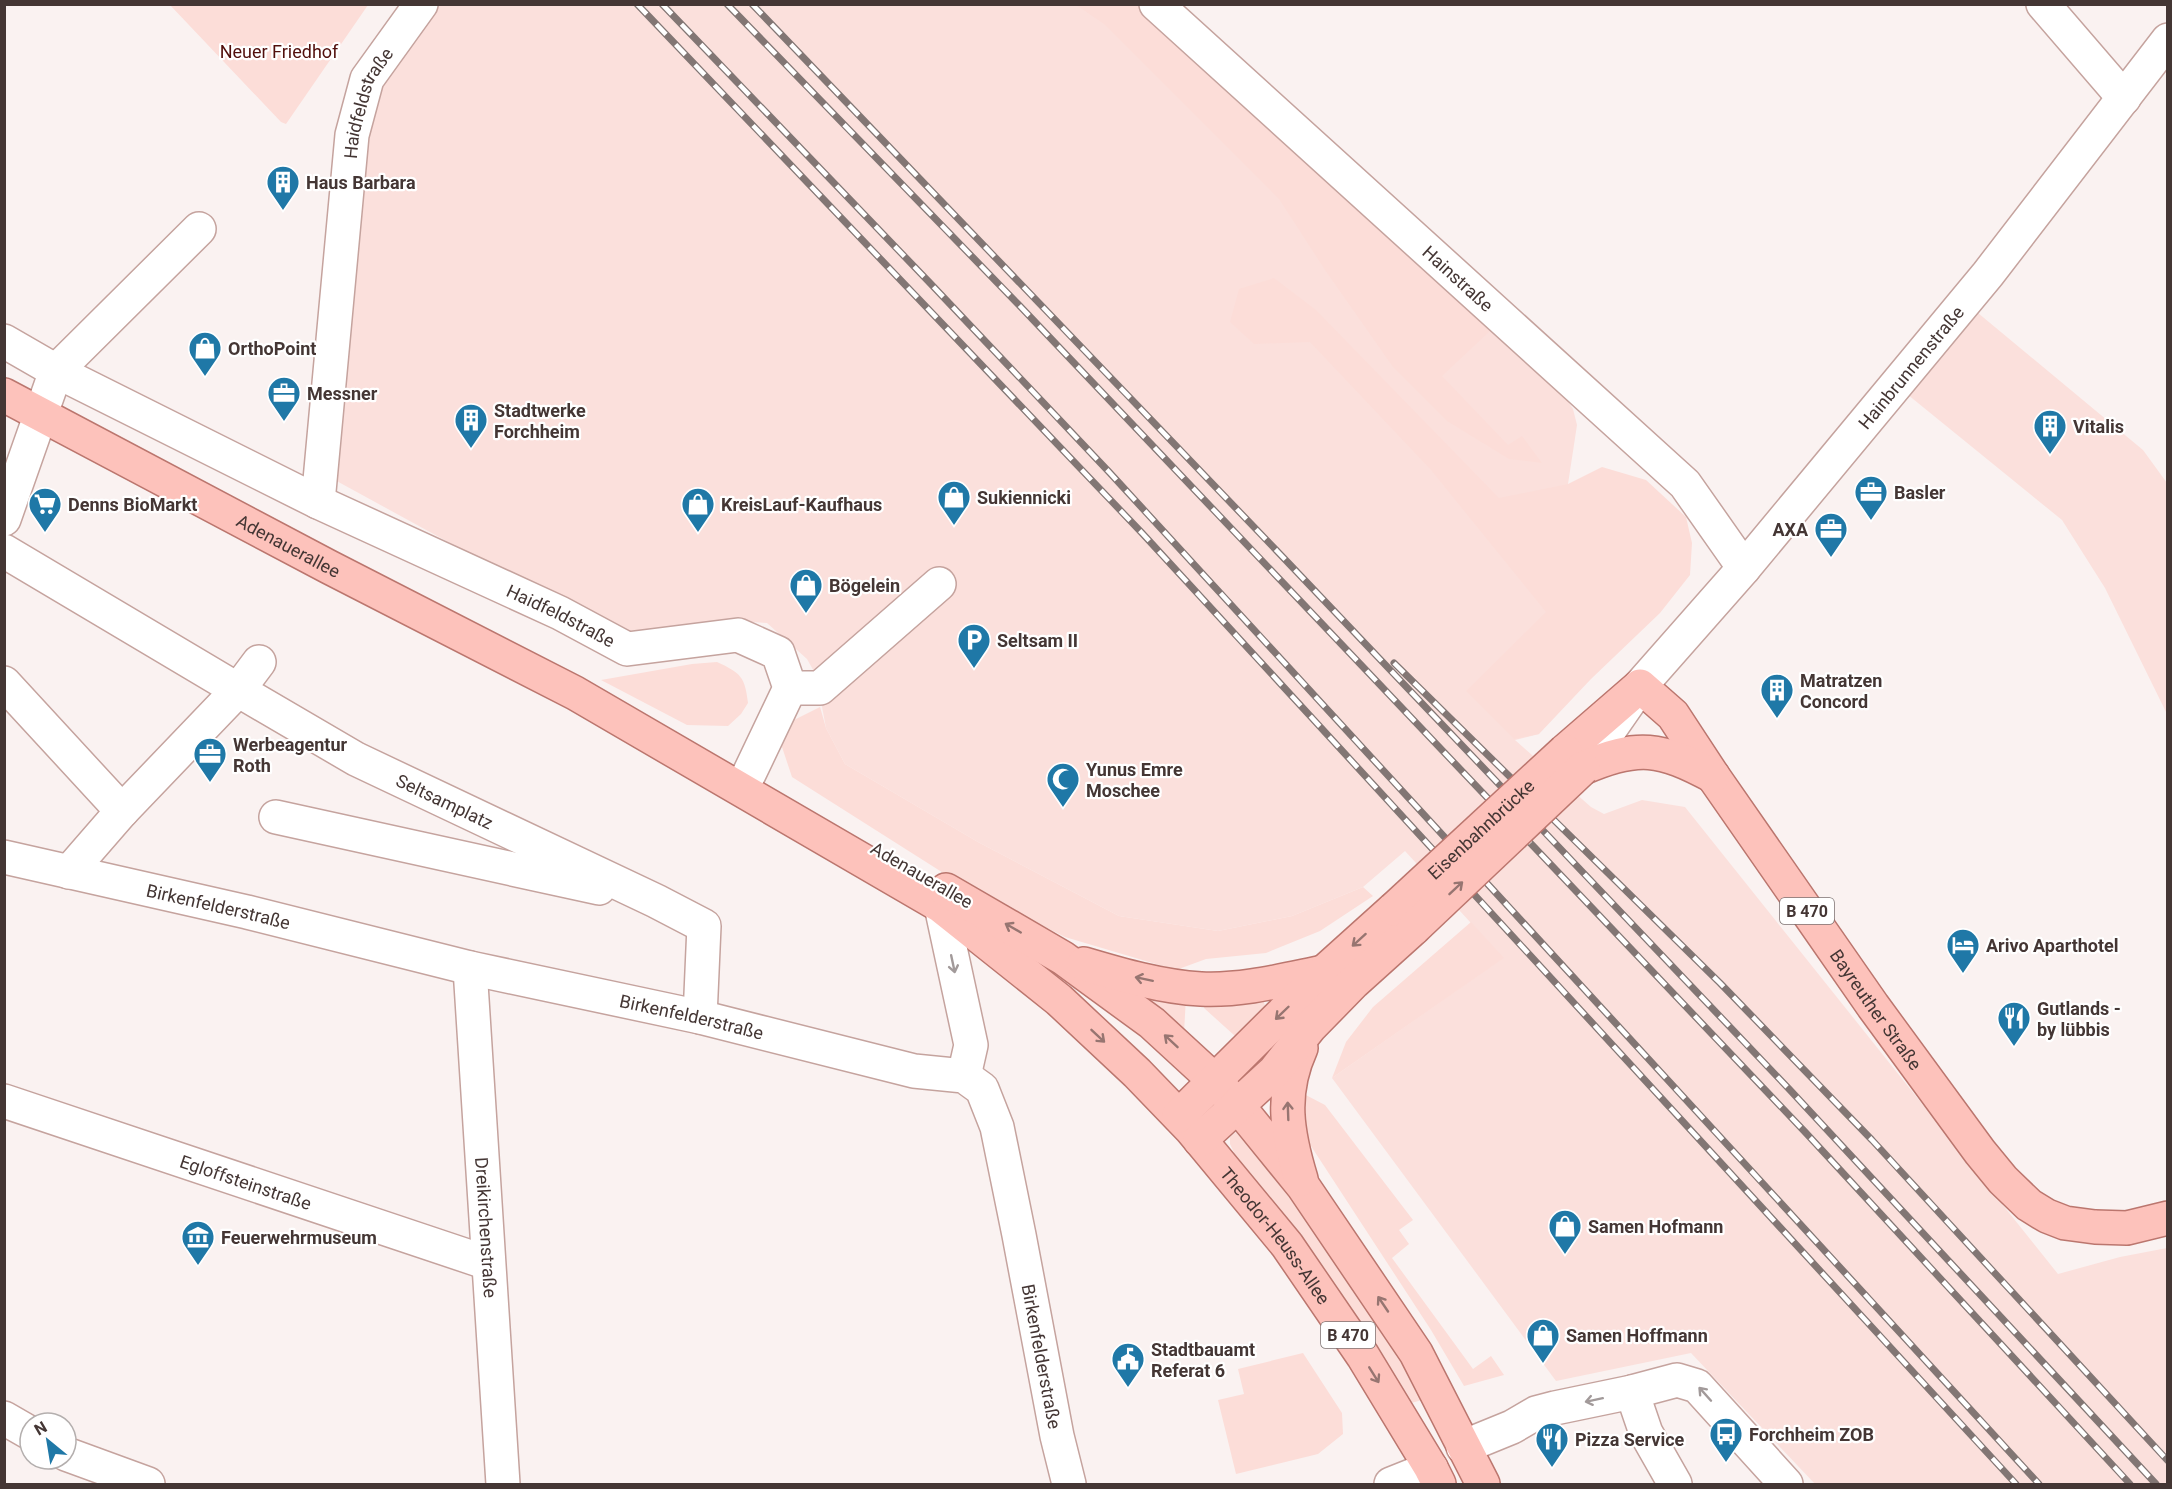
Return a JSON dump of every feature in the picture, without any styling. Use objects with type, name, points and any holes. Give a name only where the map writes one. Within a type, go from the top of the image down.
[{"type":"main road","name":"Adenauerallee","points":[[4,395],[329,567],[575,693],[941,906],[1059,1000],[1137,1072],[1179,1116]]},
{"type":"main road","name":"Eisenbahnbrücke","points":[[1310,1027],[1354,982],[1404,918],[1574,759],[1640,686]]},
{"type":"main road","name":"Bayreuther Straße","points":[[1640,686],[1674,715],[1713,776],[1873,1006],[2003,1180],[2029,1205],[2047,1216],[2066,1223],[2127,1228],[2168,1218]]},
{"type":"main road","name":"Adenauerallee","points":[[575,693],[655,719],[1063,958],[1152,1023],[1214,1080],[1238,1106]]},
{"type":"main road","name":"B 470","points":[[1574,759],[1638,751],[1660,753],[1685,761],[1713,776]]},
{"type":"main road","name":"Eisenbahnbrücke","points":[[1324,972],[1404,918]]},
{"type":"main road","points":[[1063,958],[1160,983],[1201,989],[1261,984],[1324,972]]},
{"type":"main road","name":"B 470","points":[[1179,1116],[1324,972]]},
{"type":"main road","name":"B 470","points":[[1310,1027],[1291,1075],[1287,1093],[1288,1123],[1293,1153],[1303,1186],[1416,1353],[1483,1485]]},
{"type":"main road","name":"B 470","points":[[1200,1140],[1282,1063],[1310,1027]]},
{"type":"main road","points":[[1238,1106],[1303,1186]]},
{"type":"main road","name":"Theodor-Heuss-Allee","points":[[1179,1116],[1287,1245],[1363,1356],[1435,1476]]},
{"type":"main road","points":[[1435,1476],[1463,1447]]},
{"type":"street","name":"Haidfeldstraße","points":[[318,502],[352,135],[368,79],[421,4]]},
{"type":"street","name":"Hainstraße","points":[[1156,4],[1685,484],[1744,568]]},
{"type":"street","points":[[2043,4],[2124,98]]},
{"type":"street","name":"Hainbrunnenstraße","points":[[1640,686],[1744,568],[1988,274],[2168,40]]},
{"type":"street","points":[[4,519],[56,371],[199,229]]},
{"type":"street","name":"Haidfeldstraße","points":[[4,341],[56,371],[318,502],[560,613],[627,649],[738,635],[778,653],[790,688]]},
{"type":"street","name":"Seltsamplatz","points":[[4,551],[356,759],[704,926],[700,1017]]},
{"type":"street","points":[[749,774],[790,688],[820,688],[939,584]]},
{"type":"street","points":[[69,872],[122,811],[238,690],[259,662]]},
{"type":"street","points":[[4,683],[122,811]]},
{"type":"street","name":"Seltsamplatz","points":[[276,817],[656,901]]},
{"type":"street","name":"Birkenfelderstraße","points":[[4,856],[247,912],[470,968],[700,1017],[914,1071],[964,1076],[982,1089],[997,1127],[1020,1235],[1057,1436],[1069,1485]]},
{"type":"street","points":[[941,906],[970,1045],[964,1076]]},
{"type":"street","name":"Dreikirchenstraße","points":[[470,968],[503,1485]]},
{"type":"street","name":"Egloffsteinstraße","points":[[4,1101],[488,1263]]},
{"type":"street","points":[[1463,1447],[1536,1413],[1677,1380],[1697,1386],[1786,1485]]},
{"type":"street","points":[[1632,1392],[1646,1433],[1675,1485]]},
{"type":"street","points":[[4,1418],[18,1427]]},
{"type":"street","points":[[78,1459],[148,1485]]},
{"type":"street","points":[[1391,1485],[1435,1476]]},
{"type":"shaded area","points":[[435,5],[1140,5],[1563,394],[1573,409],[1577,425],[1539,734],[1515,740],[1591,807],[1604,814],[1642,800],[1685,807],[2058,1274],[2120,1257],[2167,1248],[2167,1484],[1815,1484],[1691,1353],[1556,1381],[1332,1078],[1503,958],[1405,851],[1363,887],[1292,916],[1218,931],[1119,916],[978,842],[845,764],[826,728],[816,675],[807,659],[767,623],[720,620],[631,635],[503,572],[333,479],[368,96]]},
{"type":"shaded area","points":[[1972,308],[2143,450],[2167,483],[2167,714],[2105,588],[2062,520],[1902,390]]},
{"type":"green space","name":"Neuer Friedhof","points":[[170,5],[368,5],[286,124],[281,122]]},
{"type":"green space","points":[[1076,5],[1140,5],[1393,231],[1490,324],[1489,332],[1442,376],[1508,445],[1522,436],[1542,463],[1509,459],[1447,421],[1393,367],[1325,270],[1279,199],[1104,24]]},
{"type":"green space","points":[[1274,278],[1316,310],[1499,498],[1568,484],[1602,467],[1646,480],[1686,517],[1692,543],[1690,575],[1660,613],[1591,679],[1539,734],[1514,739],[1466,691],[1546,612],[1431,470],[1310,342],[1254,344],[1230,322],[1239,289]]},
{"type":"green space","points":[[717,662],[737,673],[747,694],[748,703],[741,714],[728,726],[687,725],[601,680],[692,664]]},
{"type":"green space","points":[[820,707],[826,728],[845,764],[978,842],[1119,916],[1218,931],[1292,916],[1363,887],[1373,896],[1320,931],[1266,953],[1206,959],[1176,970],[1065,937],[967,888],[792,777],[776,729]]},
{"type":"green space","points":[[1471,922],[1504,958],[1332,1078],[1346,1042],[1373,1007]]},
{"type":"green space","points":[[1135,993],[1186,997],[1184,1033]]},
{"type":"green space","points":[[1263,998],[1265,1006],[1235,1036],[1204,1008],[1206,1000]]},
{"type":"green space","points":[[1300,1092],[1325,1105],[1413,1220],[1399,1230],[1409,1244],[1392,1258],[1473,1369],[1491,1356],[1504,1375],[1464,1386],[1431,1330],[1309,1143],[1300,1124]]},
{"type":"green space","points":[[1236,1132],[1291,1196],[1382,1329],[1426,1399],[1411,1403],[1238,1161],[1230,1144],[1230,1137]]},
{"type":"green space","points":[[1303,1353],[1342,1413],[1343,1434],[1318,1454],[1236,1474],[1218,1400],[1244,1394],[1238,1369]]},
{"type":"railway","points":[[637,4],[1142,533],[2016,1484]]},
{"type":"railway","points":[[662,4],[1110,473],[2039,1484]]},
{"type":"railway","points":[[727,4],[1018,304],[1806,1133],[2130,1484]]},
{"type":"railway","points":[[752,4],[1790,1090],[2156,1484]]},
{"type":"railway","points":[[1394,663],[1720,983],[1872,1140],[2168,1461]]},
{"type":"place","name":"Haus Barbara","points":[[283,211]]},
{"type":"place","name":"OrthoPoint","points":[[205,377]]},
{"type":"place","name":"Messner","points":[[284,422]]},
{"type":"place","name":"Stadtwerke Forchheim","points":[[471,449]]},
{"type":"place","name":"Vitalis","points":[[2050,455]]},
{"type":"place","name":"Basler","points":[[1871,521]]},
{"type":"place","name":"Sukiennicki","points":[[954,526]]},
{"type":"place","name":"Denns BioMarkt","points":[[45,533]]},
{"type":"place","name":"KreisLauf-Kaufhaus","points":[[698,533]]},
{"type":"place","name":"AXA","points":[[1831,558]]},
{"type":"place","name":"Bögelein","points":[[806,614]]},
{"type":"place","name":"Seltsam II","points":[[974,669]]},
{"type":"place","name":"Matratzen Concord","points":[[1777,719]]},
{"type":"place","name":"Werbeagentur Roth","points":[[210,783]]},
{"type":"place","name":"Yunus Emre Moschee","points":[[1063,808]]},
{"type":"place","name":"Arivo Aparthotel","points":[[1963,974]]},
{"type":"place","name":"Gutlands - by lübbis","points":[[2014,1047]]},
{"type":"place","name":"Samen Hofmann","points":[[1565,1255]]},
{"type":"place","name":"Feuerwehrmuseum","points":[[198,1266]]},
{"type":"place","name":"Samen Hoffmann","points":[[1543,1364]]},
{"type":"place","name":"Stadtbauamt Referat 6","points":[[1128,1388]]},
{"type":"place","name":"Forchheim ZOB","points":[[1726,1463]]},
{"type":"place","name":"Pizza Service","points":[[1552,1468]]}]
